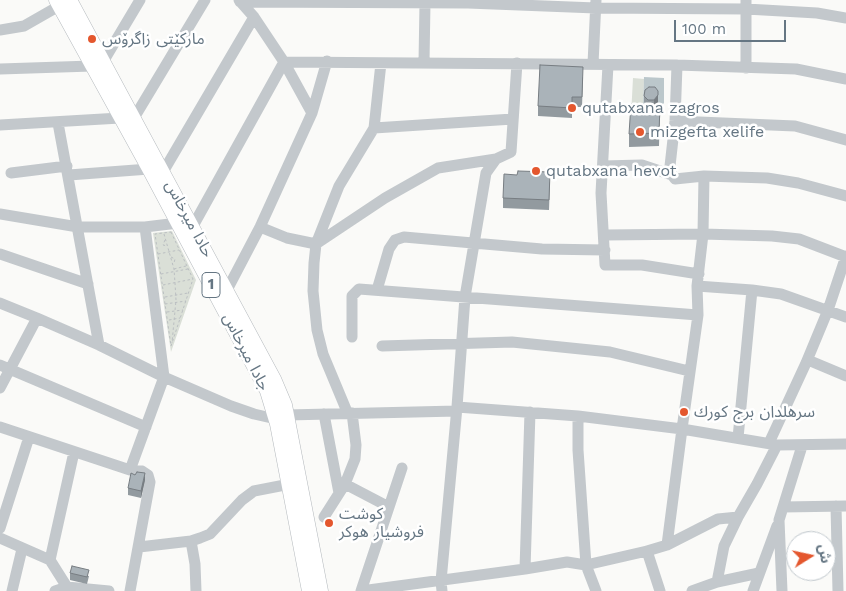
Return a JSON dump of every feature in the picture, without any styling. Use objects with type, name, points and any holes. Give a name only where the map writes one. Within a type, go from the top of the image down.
[{"type":"main road","name":"حادا ميرخاس","points":[[67,2],[127,118],[163,172],[274,379],[321,591]]},
{"type":"main road","name":"جادا ميرخاس","points":[[127,118],[149,169],[260,376],[271,402],[281,417],[290,484],[310,591]]},
{"type":"street","points":[[0,69],[98,64],[140,0]]},
{"type":"street","points":[[0,125],[127,118],[205,0]]},
{"type":"street","points":[[240,1],[746,5],[846,18]]},
{"type":"street","points":[[240,1],[254,17],[284,62],[312,113]]},
{"type":"street","points":[[0,30],[24,26],[67,2]]},
{"type":"street","points":[[424,62],[425,3]]},
{"type":"street","points":[[593,64],[596,4]]},
{"type":"street","points":[[746,5],[746,68]]},
{"type":"street","points":[[163,172],[254,17]]},
{"type":"street","points":[[227,290],[260,227],[312,113],[327,61]]},
{"type":"street","points":[[284,62],[677,65],[796,69],[846,79]]},
{"type":"street","points":[[193,226],[284,62]]},
{"type":"street","points":[[324,517],[342,489],[355,459],[356,445],[350,413],[323,354],[317,330],[313,291],[316,244],[339,186],[374,128],[381,63]]},
{"type":"street","points":[[260,227],[287,238],[316,244],[385,198],[438,168],[496,159],[511,152],[517,63]]},
{"type":"street","points":[[608,65],[601,193],[605,235],[605,265],[642,265],[698,280],[781,294],[846,318]]},
{"type":"street","points":[[672,175],[670,166],[675,121],[677,65]]},
{"type":"street","points":[[374,128],[513,119]]},
{"type":"street","points":[[675,121],[795,126],[846,140]]},
{"type":"street","points":[[58,123],[99,345]]},
{"type":"street","points":[[442,586],[457,409],[464,297],[486,173],[496,159]]},
{"type":"street","points":[[603,166],[642,165],[672,175],[675,178],[704,176],[767,178],[798,182],[846,196]]},
{"type":"street","points":[[11,173],[149,169]]},
{"type":"street","points":[[667,545],[698,315],[698,280],[703,234],[704,176]]},
{"type":"street","points":[[0,214],[78,227],[145,226],[178,223]]},
{"type":"street","points":[[130,470],[164,377],[162,321],[145,226]]},
{"type":"street","points":[[605,235],[703,234],[772,236],[799,240],[846,257],[828,310],[757,484],[724,546],[717,582]]},
{"type":"street","points":[[377,290],[389,248],[395,240],[404,237],[542,250],[605,250]]},
{"type":"street","points":[[0,254],[88,284]]},
{"type":"street","points":[[352,336],[352,296],[359,289],[698,315]]},
{"type":"street","points":[[738,438],[752,290]]},
{"type":"street","points":[[0,302],[99,345],[164,377],[254,414],[281,417],[457,409],[530,412],[682,429],[773,444],[802,446],[846,444]]},
{"type":"street","points":[[0,388],[5,367],[37,318]]},
{"type":"street","points":[[382,346],[512,342],[610,352],[689,371]]},
{"type":"street","points":[[808,360],[846,376]]},
{"type":"street","points":[[5,367],[146,427]]},
{"type":"street","points":[[525,569],[530,412]]},
{"type":"street","points":[[324,414],[342,489]]},
{"type":"street","points":[[578,416],[578,450],[586,565],[596,591]]},
{"type":"street","points":[[0,427],[130,470],[146,472],[150,482],[130,591]]},
{"type":"street","points":[[0,528],[29,437]]},
{"type":"street","points":[[753,591],[779,520],[802,446]]},
{"type":"street","points":[[74,452],[50,560],[61,589],[109,591]]},
{"type":"street","points":[[402,468],[361,591],[442,586],[568,562],[586,565],[647,552],[667,545],[718,519],[738,517]]},
{"type":"street","points":[[139,547],[191,541],[210,534],[242,500],[254,491],[290,484]]},
{"type":"street","points":[[342,489],[389,507]]},
{"type":"street","points":[[783,507],[841,506],[838,591]]},
{"type":"street","points":[[779,520],[782,591]]},
{"type":"street","points":[[0,538],[50,560]]},
{"type":"street","points":[[191,541],[195,564],[196,591]]},
{"type":"street","points":[[12,591],[22,549]]},
{"type":"street","points":[[647,552],[660,591]]},
{"type":"street","points":[[692,591],[717,582],[759,573]]},
{"type":"path","points":[[162,321],[166,312],[155,234],[171,232],[193,279],[171,346],[176,295],[174,270],[164,233]]},
{"type":"path","points":[[158,254],[179,250]]},
{"type":"path","points":[[161,274],[187,266]]},
{"type":"path","points":[[174,270],[189,269]]},
{"type":"path","points":[[163,285],[193,279]]},
{"type":"path","points":[[164,297],[189,293]]},
{"type":"path","points":[[165,304],[186,301]]},
{"type":"path","points":[[166,312],[183,310]]},
{"type":"path","points":[[162,321],[181,318]]},
{"type":"path","points":[[162,321],[171,336]]},
{"type":"path","points":[[171,336],[175,335]]},
{"type":"shaded area","points":[[644,77],[664,78],[664,103],[659,108],[643,107]]},
{"type":"shaded area","points":[[633,78],[644,79],[643,107],[661,109],[660,118],[631,116]]},
{"type":"shaded area","points":[[172,231],[196,280],[171,352],[153,233]]},
{"type":"building","points":[[540,65],[583,67],[582,97],[572,97],[572,108],[538,106]]},
{"type":"building","points":[[649,87],[655,87],[658,91],[658,95],[654,100],[648,100],[644,96],[645,90]]},
{"type":"building","points":[[631,104],[660,105],[659,133],[629,134]]},
{"type":"building","points":[[518,171],[550,172],[549,200],[503,198],[504,174],[517,175]]},
{"type":"building","points":[[137,472],[145,473],[141,491],[128,488],[131,473],[135,475]]},
{"type":"building","points":[[72,566],[89,570],[87,577],[70,573]]},
{"type":"place","name":"مارکێتی زاگرۆس","points":[[92,39]]},
{"type":"place","name":"qutabxana zagros","points":[[572,108]]},
{"type":"place","name":"mizgefta xelife","points":[[640,132]]},
{"type":"place","name":"qutabxana hevot","points":[[536,171]]},
{"type":"place","name":"سرهلدان برج كورك","points":[[684,412]]},
{"type":"place","name":"كوشت فروشيار هوكر","points":[[329,523]]}]
